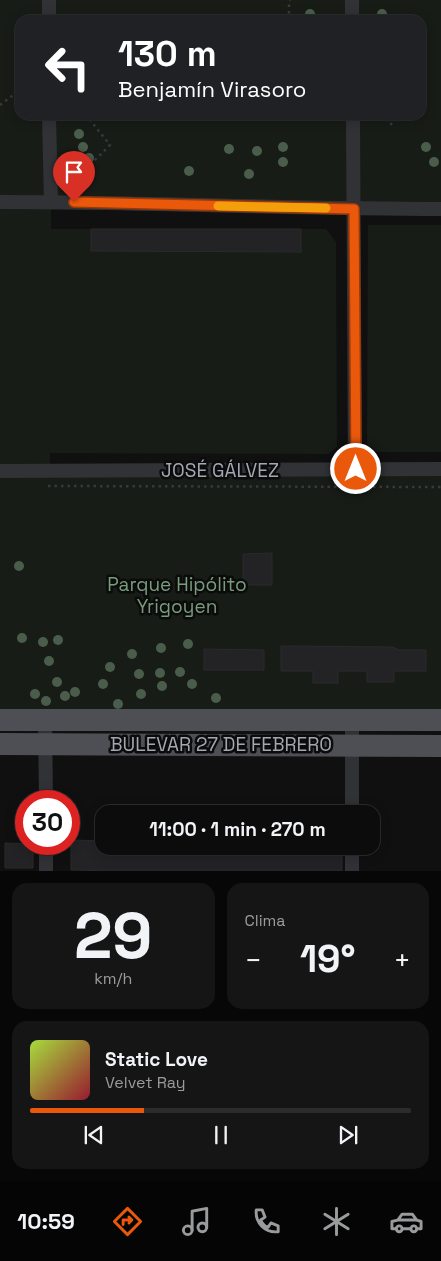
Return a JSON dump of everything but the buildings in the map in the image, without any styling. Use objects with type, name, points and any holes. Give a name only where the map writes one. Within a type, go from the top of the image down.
[{"type":"main road","name":"BULEVAR 27 DE FEBRERO","points":[[0,720],[441,720]]},
{"type":"main road","name":"BULEVAR 27 DE FEBRERO","points":[[0,744],[441,746]]},
{"type":"street","points":[[49,0],[49,15]]},
{"type":"street","points":[[352,0],[352,15]]},
{"type":"street","points":[[49,120],[51,202]]},
{"type":"street","points":[[353,120],[356,469]]},
{"type":"street","points":[[0,202],[441,209]]},
{"type":"street","name":"JOSÉ GÁLVEZ","points":[[0,471],[441,469]]},
{"type":"street","points":[[45,720],[46,790]]},
{"type":"street","points":[[352,720],[352,805]]},
{"type":"street","points":[[46,855],[46,871]]},
{"type":"street","points":[[352,855],[352,871]]},
{"type":"path","points":[[289,15],[290,0]]},
{"type":"path","points":[[0,105],[15,94]]},
{"type":"path","points":[[74,202],[75,180],[110,146],[90,120]]},
{"type":"path","points":[[386,120],[395,127]]},
{"type":"path","points":[[45,486],[441,487]]},
{"type":"green space","name":"Parque Hipólito Yrigoyen","points":[[0,0],[441,0],[441,209],[51,203],[51,229],[326,229],[336,242],[337,447],[328,454],[50,453],[50,471],[441,469],[441,720],[0,720]]},
{"type":"green space","points":[[368,225],[441,225],[441,452],[367,452]]},
{"type":"slow traffic","points":[[218,206],[326,208]]},
{"type":"route","points":[[74,202],[354,209],[356,469]]}]
